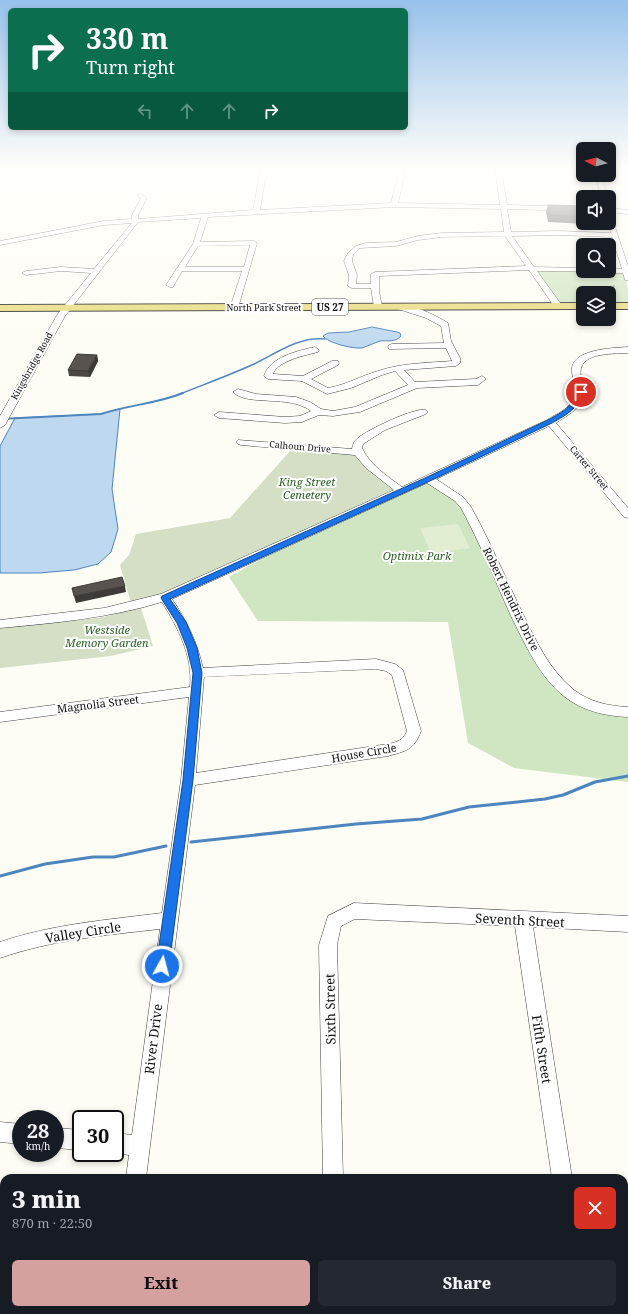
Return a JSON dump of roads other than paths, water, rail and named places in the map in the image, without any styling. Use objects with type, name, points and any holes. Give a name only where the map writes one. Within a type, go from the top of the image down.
[{"type":"main road","name":"North Park Street","points":[[65,308],[576,306]]},
{"type":"main road","points":[[616,306],[628,306]]},
{"type":"main road","name":"US 27","points":[[0,308],[65,308]]},
{"type":"street","points":[[0,243],[68,229]]},
{"type":"street","name":"Kingsbridge Road","points":[[0,425],[38,353],[65,308],[129,229]]},
{"type":"street","points":[[170,285],[196,244],[201,229]]},
{"type":"street","points":[[507,229],[508,235],[559,307]]},
{"type":"street","points":[[613,230],[628,276]]},
{"type":"street","points":[[375,286],[352,286],[353,275],[348,261],[350,254],[358,247],[396,244],[430,236],[559,233],[614,235]]},
{"type":"street","points":[[196,244],[254,243],[234,308]]},
{"type":"street","points":[[378,308],[375,274],[531,268],[576,270]]},
{"type":"street","points":[[26,273],[61,269],[96,271]]},
{"type":"street","points":[[179,270],[246,269]]},
{"type":"street","points":[[616,273],[628,276]]},
{"type":"street","points":[[315,350],[297,355],[276,364],[270,370],[268,376],[304,379],[327,390],[333,390],[397,368],[456,362],[456,358],[449,345],[445,325],[421,312],[401,307]]},
{"type":"street","points":[[427,307],[432,317]]},
{"type":"street","points":[[432,317],[436,312],[447,307]]},
{"type":"street","points":[[392,348],[449,345]]},
{"type":"street","points":[[0,624],[104,613],[165,598],[550,422],[568,411],[577,402],[581,392],[576,368],[579,361],[589,355],[628,350]]},
{"type":"street","points":[[304,379],[335,363]]},
{"type":"street","points":[[397,368],[412,384],[416,385]]},
{"type":"street","points":[[238,392],[245,396],[297,400],[306,404],[317,412],[332,414],[350,412],[416,385],[478,382],[482,380]]},
{"type":"street","points":[[220,415],[285,420],[302,419],[317,412]]},
{"type":"street","points":[[400,491],[374,470],[358,452],[357,448],[360,441],[368,435],[412,415],[424,412]]},
{"type":"street","name":"Carter Street","points":[[550,422],[628,515]]},
{"type":"street","name":"Calhoun Drive","points":[[241,442],[358,452]]},
{"type":"street","name":"Robert Hendrix Drive","points":[[428,479],[459,499],[466,507],[531,644],[548,672],[580,701],[603,710],[628,712]]},
{"type":"street","name":"River Drive","points":[[136,1174],[168,920],[188,780],[198,673],[192,648],[181,622],[165,598]]},
{"type":"street","name":"House Circle","points":[[188,780],[388,750],[405,746],[411,740],[414,731],[398,673],[390,667],[376,664],[335,665],[198,673]]},
{"type":"street","name":"Magnolia Street","points":[[0,717],[196,691]]},
{"type":"street","name":"Sixth Street","points":[[333,1174],[328,945],[334,921],[354,911],[413,914]]},
{"type":"street","name":"Seventh Street","points":[[413,914],[628,924]]},
{"type":"street","name":"Valley Circle","points":[[0,950],[12,945],[76,931],[168,920]]},
{"type":"street","name":"Fifth Street","points":[[523,920],[561,1174]]},
{"type":"street","points":[[0,1132],[12,1133]]},
{"type":"street","points":[[124,1144],[140,1146]]},
{"type":"water","points":[[372,327],[397,332],[400,333],[401,336],[396,340],[380,341],[362,348],[358,348],[335,343],[323,336],[328,333],[349,332]]},
{"type":"water","points":[[120,409],[112,489],[118,529],[111,552],[98,564],[74,570],[39,573],[0,573],[0,446],[15,418],[101,414]]},
{"type":"waterway","points":[[180,394],[227,376],[288,346],[306,340],[325,339]]},
{"type":"waterway","points":[[0,419],[101,414],[121,408],[163,400],[183,393]]},
{"type":"waterway","points":[[191,842],[356,824],[422,819],[469,807],[545,799],[563,795],[595,782],[628,776]]},
{"type":"waterway","points":[[0,876],[45,864],[93,857],[114,857],[166,846]]},
{"type":"park label","name":"King Street Cemetery","points":[[307,488]]},
{"type":"park label","name":"Optimix Park","points":[[417,556]]},
{"type":"park label","name":"Westside Memory Garden","points":[[107,636]]}]
